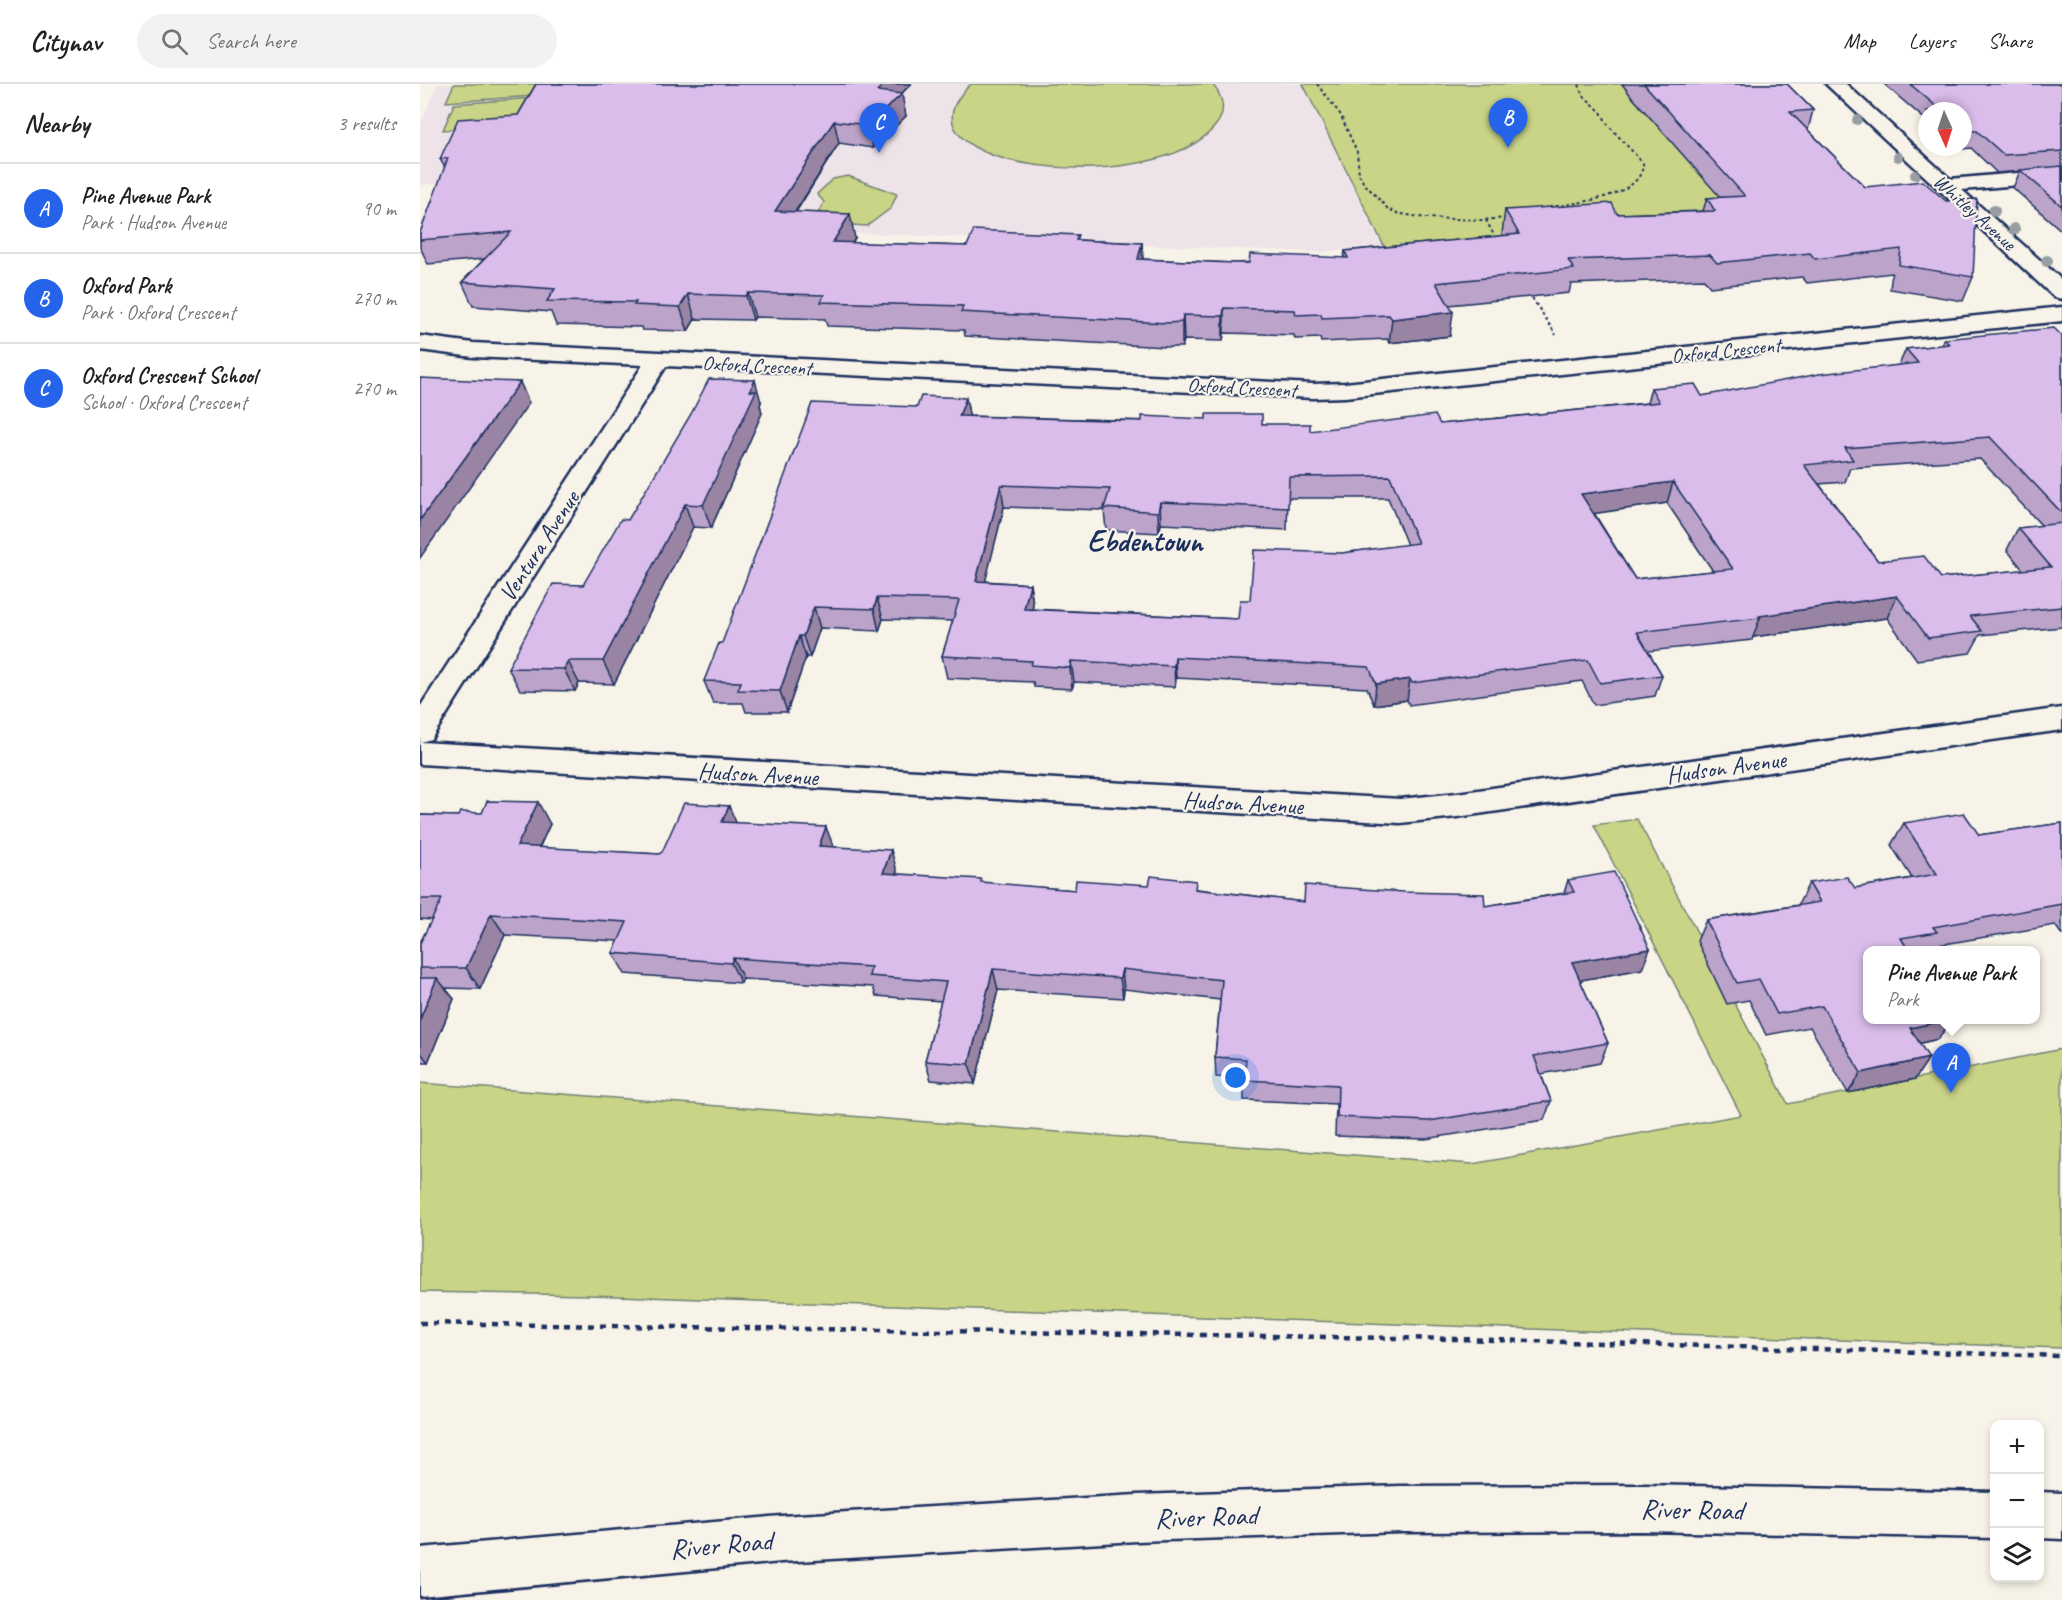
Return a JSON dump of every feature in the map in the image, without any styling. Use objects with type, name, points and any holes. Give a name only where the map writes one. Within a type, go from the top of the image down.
[{"type":"main road","name":"Whitley Avenue","points":[[1835,84],[2062,292]]},
{"type":"main road","points":[[1946,185],[2062,174]]},
{"type":"main road","name":"Oxford Crescent","points":[[420,343],[472,350],[658,360],[1313,391],[1345,390],[2062,314]]},
{"type":"main road","name":"Ventura Avenue","points":[[420,731],[658,360]]},
{"type":"main road","name":"Hudson Avenue","points":[[420,753],[1400,811],[1457,805],[2062,719]]},
{"type":"main road","name":"River Road","points":[[420,1572],[781,1539],[1137,1518],[1423,1509],[1642,1508],[1990,1515]]},
{"type":"main road","points":[[2044,1515],[2062,1516]]},
{"type":"path","points":[[1317,84],[1340,114],[1357,152],[1359,174],[1363,182],[1387,208],[1409,216],[1486,220],[1512,217]]},
{"type":"path","points":[[1541,209],[1620,193],[1635,183],[1643,170],[1638,156],[1608,125],[1601,112],[1582,94],[1579,84]]},
{"type":"path","points":[[1486,220],[1500,246]]},
{"type":"path","points":[[1529,293],[1575,366]]},
{"type":"path","points":[[420,1323],[1459,1339],[2062,1356]]},
{"type":"shaded area","points":[[437,84],[1303,84],[1385,248],[1316,252],[520,219],[511,179],[420,185],[420,126]]},
{"type":"green space","points":[[454,84],[584,84],[581,93],[446,102]]},
{"type":"green space","points":[[971,84],[1212,84],[1221,99],[1222,114],[1216,125],[1185,149],[1140,163],[1088,168],[1036,165],[992,155],[962,137],[952,114]]},
{"type":"green space","points":[[1303,84],[1626,84],[1737,212],[1385,248]]},
{"type":"green space","points":[[559,96],[552,121],[443,130],[454,104]]},
{"type":"green space","points":[[848,176],[897,194],[891,208],[867,226],[821,223],[817,215],[824,202],[817,194],[833,179]]},
{"type":"green space","points":[[1637,819],[1788,1104],[2062,1049],[2062,1348],[589,1295],[420,1292],[420,1083],[1472,1164],[1741,1115],[1594,825]]},
{"type":"building","points":[[536,84],[884,84],[877,91],[902,94],[868,125],[834,121],[775,211],[850,214],[833,242],[967,246],[974,230],[1078,235],[1076,240],[1142,243],[1138,259],[1249,263],[1250,254],[1348,258],[1345,251],[1519,234],[1505,210],[1612,203],[1617,214],[1715,211],[1707,198],[1745,196],[1644,84],[1787,84],[1813,110],[1790,112],[1865,187],[1923,181],[1946,201],[1977,199],[1973,277],[1899,265],[1901,249],[1815,259],[1810,253],[1717,263],[1710,255],[1568,260],[1574,269],[1436,283],[1453,312],[1392,319],[1389,315],[1322,318],[1321,314],[1296,315],[1295,310],[1224,308],[1223,316],[1183,315],[1182,322],[1166,323],[961,312],[963,306],[821,302],[824,295],[688,294],[680,307],[634,305],[636,302],[547,301],[555,289],[462,282],[511,232],[420,240],[420,233],[448,158],[440,159],[458,119],[518,115]]},
{"type":"building","points":[[1910,84],[2062,84],[2062,151],[2004,155],[1977,131],[1972,131],[1972,102],[1931,102]]},
{"type":"building","points":[[2062,166],[2062,206],[2020,170]]},
{"type":"building","points":[[2054,328],[2062,336],[2062,513],[1990,437],[1845,448],[1853,460],[1804,465],[1878,561],[1924,556],[1941,578],[2051,567],[2018,528],[2062,523],[2062,607],[1970,616],[1982,631],[1928,638],[1897,596],[1759,616],[1760,618],[1637,632],[1662,675],[1600,683],[1588,660],[1412,683],[1410,679],[1376,684],[1369,667],[1175,657],[1174,666],[1071,661],[1070,668],[1031,665],[1032,661],[942,656],[959,600],[877,598],[874,609],[814,607],[803,636],[799,636],[780,691],[738,690],[741,682],[704,681],[719,643],[722,643],[812,403],[917,407],[921,396],[966,398],[959,416],[1142,421],[1142,416],[1206,419],[1206,414],[1262,414],[1262,424],[1310,424],[1310,431],[1435,415],[1440,424],[1659,402],[1651,388],[1695,384],[1702,396],[1819,374],[1918,363],[1906,349],[1949,344],[1944,339]],"holes":[[[1390,476],[1418,543],[1342,553],[1254,550],[1250,600],[1240,600],[1238,619],[1024,609],[1030,584],[976,581],[1001,485],[1110,489],[1104,508],[1158,512],[1160,502],[1288,508],[1289,477]],[[1673,482],[1733,569],[1635,579],[1581,494]]]},
{"type":"building","points":[[420,378],[520,382],[420,520]]},
{"type":"building","points":[[709,379],[755,380],[750,391],[756,391],[703,505],[685,504],[603,661],[568,661],[564,669],[508,668],[553,584],[583,585],[621,519],[628,520],[691,414]]},
{"type":"building","points":[[487,801],[538,802],[517,846],[659,854],[662,852],[684,803],[729,806],[722,822],[826,827],[819,846],[891,850],[883,873],[981,879],[981,882],[1075,890],[1076,880],[1149,885],[1151,876],[1196,881],[1195,889],[1304,902],[1305,885],[1404,892],[1484,894],[1485,906],[1574,892],[1568,880],[1614,872],[1650,949],[1572,962],[1608,1043],[1534,1056],[1551,1101],[1429,1121],[1337,1117],[1338,1085],[1244,1080],[1246,1059],[1215,1057],[1222,980],[1122,969],[1120,978],[993,969],[969,1064],[925,1061],[946,982],[869,976],[871,967],[733,958],[731,963],[613,953],[627,922],[491,914],[466,968],[420,968],[420,943],[442,899],[420,899],[420,815],[458,816],[460,812],[482,813]]},
{"type":"building","points":[[1964,813],[1979,835],[2062,823],[2062,904],[1933,927],[1937,932],[1901,938],[1906,946],[1863,946],[1863,1024],[1928,1024],[1910,1028],[1929,1058],[1861,1073],[1822,1006],[1777,1014],[1759,979],[1737,983],[1706,920],[1820,902],[1809,883],[1847,877],[1855,888],[1937,874],[1904,823]]},
{"type":"building","points":[[420,978],[437,978],[420,1019]]},
{"type":"place","name":"Oxford Park","points":[[1508,148]]},
{"type":"place","name":"Oxford Crescent School","points":[[879,153]]},
{"type":"place","name":"Pine Avenue Park","points":[[1951,1093]]},
{"type":"district","name":"Ebdentown","points":[[1145,541]]}]
